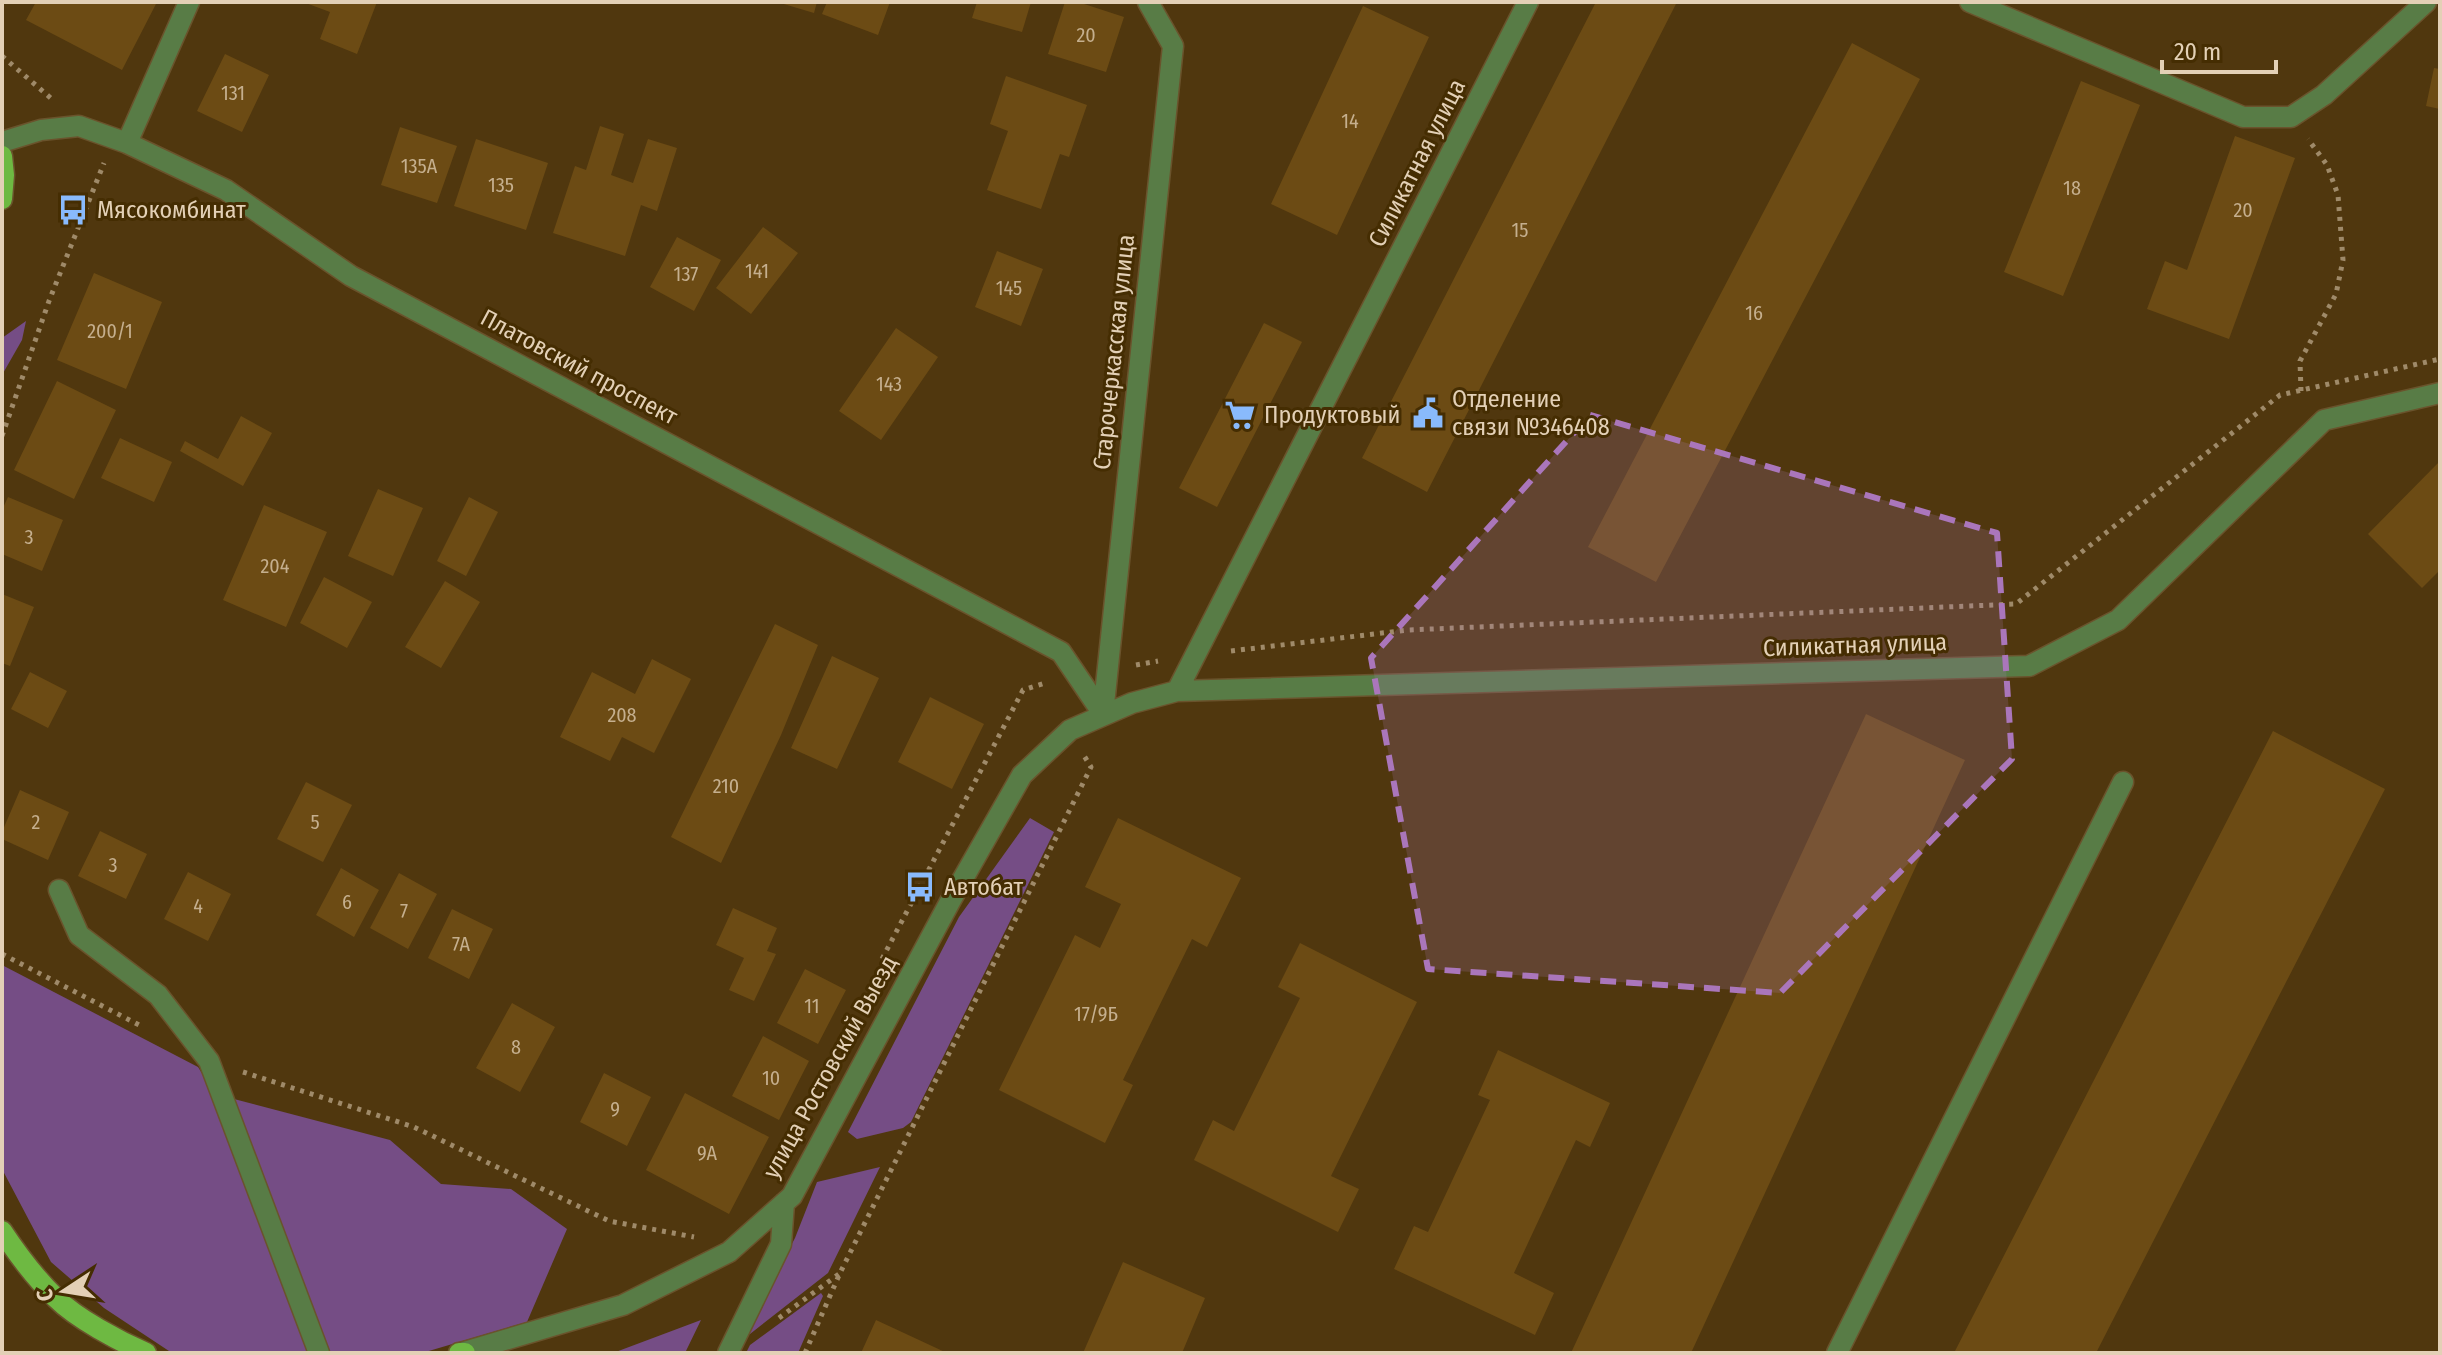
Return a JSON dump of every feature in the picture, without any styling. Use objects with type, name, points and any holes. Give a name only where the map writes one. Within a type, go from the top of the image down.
[{"type":"main road","points":[[2,156],[2,199]]},
{"type":"main road","points":[[2,1231],[22,1261],[58,1301],[116,1339],[146,1353]]},
{"type":"street","points":[[127,143],[189,2]]},
{"type":"street","name":"Старочеркасская улица","points":[[1103,714],[1173,46],[1148,2]]},
{"type":"street","name":"Силикатная улица","points":[[1177,691],[1528,2]]},
{"type":"street","points":[[1970,2],[2243,117],[2291,117],[2324,95],[2426,2]]},
{"type":"street","name":"Платовский проспект","points":[[2,142],[41,130],[79,126],[127,143],[226,190],[351,276],[1061,652],[1103,714]]},
{"type":"street","points":[[2324,420],[2440,393]]},
{"type":"street","name":"Силикатная улица","points":[[1103,714],[1177,691],[2029,666],[2118,620],[2324,420]]},
{"type":"street","name":"улица Ростовский Выезд","points":[[463,1353],[623,1305],[729,1252],[792,1196],[952,898],[1022,775],[1070,730],[1103,714]]},
{"type":"street","points":[[1837,1353],[2123,782]]},
{"type":"street","points":[[59,890],[79,935],[158,995],[209,1061],[319,1353]]},
{"type":"street","points":[[728,1353],[781,1244],[784,1203]]},
{"type":"path","points":[[2,56],[42,89],[108,154],[49,301],[2,436]]},
{"type":"path","points":[[2291,117],[2327,165],[2338,195],[2343,260],[2336,294],[2300,361],[2300,390],[2324,420]]},
{"type":"path","points":[[1107,669],[1195,655],[1408,630],[2016,604],[2280,395],[2440,359]]},
{"type":"path","points":[[876,971],[1023,690],[1075,673]]},
{"type":"path","points":[[805,1353],[840,1273],[1091,767],[1070,730]]},
{"type":"path","points":[[2,954],[154,1032]]},
{"type":"path","points":[[209,1061],[414,1127],[609,1221],[698,1237]]},
{"type":"path","points":[[777,1319],[840,1273]]},
{"type":"highlighted area","points":[[1590,415],[1997,533],[2012,759],[1780,993],[1428,969],[1371,658]]},
{"type":"shaded area","points":[[26,321],[22,340],[2,375],[2,338]]},
{"type":"shaded area","points":[[1030,818],[1054,832],[911,1122],[903,1128],[857,1139],[848,1132],[959,917]]},
{"type":"shaded area","points":[[2,965],[198,1067],[215,1094],[390,1140],[441,1184],[511,1189],[567,1229],[527,1322],[422,1353],[172,1353],[104,1308],[51,1262],[2,1169]]},
{"type":"shaded area","points":[[880,1167],[828,1273],[750,1334],[746,1331],[795,1238],[817,1182]]},
{"type":"shaded area","points":[[821,1293],[823,1296],[798,1353],[746,1353],[750,1345]]},
{"type":"shaded area","points":[[701,1320],[685,1353],[613,1353]]},
{"type":"building","points":[[36,2],[157,2],[122,70],[26,20]]},
{"type":"building","points":[[303,2],[377,2],[357,54],[320,39],[330,12]]},
{"type":"building","points":[[777,2],[817,2],[814,13]]},
{"type":"building","points":[[827,2],[890,2],[878,35],[822,14]]},
{"type":"building","points":[[977,2],[1031,2],[1022,32],[972,18]]},
{"type":"building","points":[[1065,2],[1078,2],[1124,17],[1106,72],[1048,54]]},
{"type":"building","points":[[1596,2],[1677,2],[1427,492],[1362,458]]},
{"type":"building","points":[[1363,6],[1429,37],[1337,235],[1271,204]]},
{"type":"building","points":[[1852,43],[1920,79],[1656,582],[1588,547]]},
{"type":"building","points":[[225,54],[269,75],[242,132],[197,111]]},
{"type":"building","points":[[2434,68],[2440,69],[2440,109],[2426,106]]},
{"type":"building","points":[[1006,76],[1087,105],[1069,157],[1060,154],[1041,209],[987,190],[1008,131],[990,124]]},
{"type":"building","points":[[2081,81],[2140,105],[2063,296],[2004,272]]},
{"type":"building","points":[[600,126],[624,134],[611,175],[633,183],[648,139],[677,148],[657,211],[641,205],[625,256],[553,233],[575,166],[586,170]]},
{"type":"building","points":[[400,127],[457,146],[437,203],[381,185]]},
{"type":"building","points":[[2235,136],[2295,158],[2229,339],[2147,309],[2165,261],[2187,270]]},
{"type":"building","points":[[476,139],[548,163],[526,230],[454,206]]},
{"type":"building","points":[[763,227],[798,253],[751,314],[716,288]]},
{"type":"building","points":[[677,237],[721,260],[694,311],[650,287]]},
{"type":"building","points":[[997,251],[1043,269],[1021,326],[975,307]]},
{"type":"building","points":[[94,273],[162,302],[126,389],[57,360]]},
{"type":"building","name":"Продуктовый","points":[[1264,323],[1302,342],[1217,507],[1179,488]]},
{"type":"building","points":[[896,328],[938,357],[881,440],[839,411]]},
{"type":"building","points":[[57,381],[116,410],[74,499],[14,470]]},
{"type":"building","points":[[241,416],[272,433],[243,486],[180,451],[185,441],[218,459]]},
{"type":"building","points":[[120,438],[172,462],[154,502],[101,478]]},
{"type":"building","points":[[2440,461],[2440,570],[2422,588],[2368,534]]},
{"type":"building","points":[[378,489],[423,508],[393,576],[348,556]]},
{"type":"building","points":[[8,497],[63,520],[42,571],[2,554],[2,510]]},
{"type":"building","points":[[469,497],[498,512],[466,576],[437,561]]},
{"type":"building","points":[[264,505],[327,532],[286,627],[223,600]]},
{"type":"building","points":[[324,577],[372,602],[347,648],[300,623]]},
{"type":"building","points":[[445,581],[480,602],[441,668],[405,647]]},
{"type":"building","points":[[2,594],[34,607],[10,666],[2,663]]},
{"type":"building","points":[[775,624],[818,645],[781,735],[721,863],[671,837]]},
{"type":"building","points":[[832,656],[879,678],[837,769],[791,748]]},
{"type":"building","points":[[652,659],[691,679],[654,753],[622,737],[610,761],[560,737],[592,672],[635,694]]},
{"type":"building","points":[[30,672],[67,691],[48,728],[11,709]]},
{"type":"building","points":[[930,697],[984,724],[952,789],[898,762]]},
{"type":"building","points":[[1866,714],[1965,760],[1691,1353],[1571,1353]]},
{"type":"building","points":[[2273,731],[2385,789],[2096,1353],[1954,1353]]},
{"type":"building","points":[[306,782],[352,805],[323,862],[277,839]]},
{"type":"building","points":[[20,790],[69,812],[48,860],[2,839],[2,832]]},
{"type":"building","points":[[1118,818],[1241,878],[1207,947],[1192,939],[1123,1080],[1133,1085],[1105,1143],[999,1090],[1075,935],[1100,948],[1121,904],[1085,887]]},
{"type":"building","points":[[100,831],[147,854],[126,899],[78,876]]},
{"type":"building","points":[[341,868],[379,890],[354,937],[316,915]]},
{"type":"building","points":[[188,872],[231,894],[208,941],[164,919]]},
{"type":"building","points":[[399,873],[437,894],[408,949],[370,928]]},
{"type":"building","points":[[733,908],[777,928],[767,951],[776,954],[754,1001],[729,990],[744,958],[716,945]]},
{"type":"building","points":[[452,909],[493,929],[469,979],[428,958]]},
{"type":"building","points":[[1300,943],[1417,1002],[1331,1176],[1359,1189],[1338,1232],[1194,1160],[1213,1120],[1234,1131],[1300,998],[1278,987]]},
{"type":"building","points":[[805,969],[846,990],[818,1044],[777,1023]]},
{"type":"building","points":[[512,1003],[555,1027],[520,1092],[476,1068]]},
{"type":"building","points":[[763,1036],[809,1061],[779,1120],[732,1096]]},
{"type":"building","points":[[1498,1050],[1610,1103],[1590,1147],[1576,1140],[1514,1273],[1554,1293],[1535,1335],[1394,1269],[1414,1226],[1428,1232],[1490,1100],[1478,1095]]},
{"type":"building","points":[[604,1073],[651,1097],[627,1146],[580,1122]]},
{"type":"building","points":[[685,1093],[769,1137],[729,1214],[646,1170]]},
{"type":"building","points":[[1123,1262],[1205,1298],[1182,1353],[1083,1353]]},
{"type":"building","points":[[876,1320],[947,1353],[861,1353]]},
{"type":"place","name":"Мясокомбинат","points":[[73,210]]},
{"type":"place","name":"Отделение связи №346408","points":[[1428,413]]},
{"type":"place","name":"Продуктовый","points":[[1240,415]]},
{"type":"place","name":"Автобат","points":[[920,887]]}]
